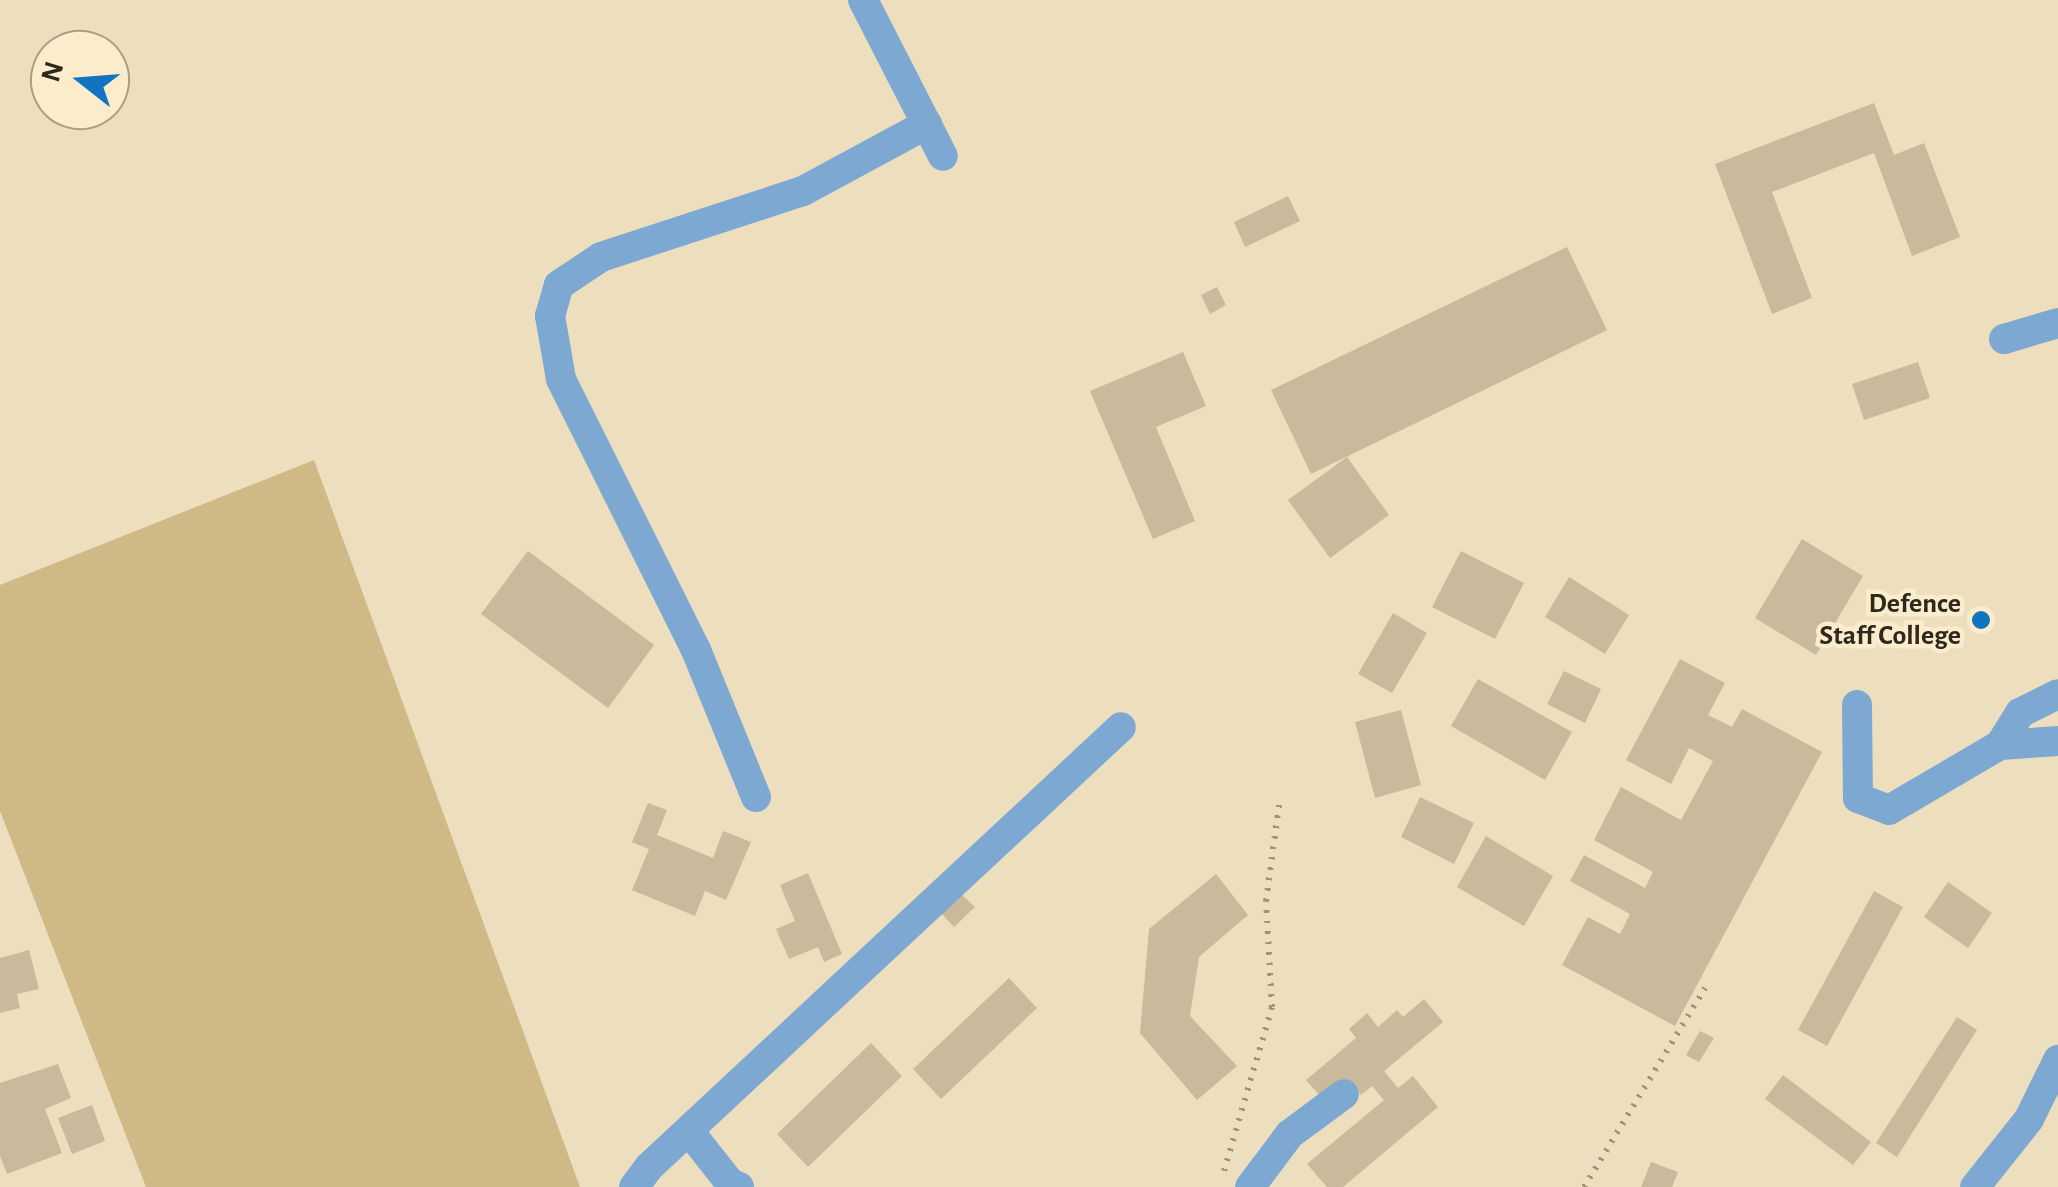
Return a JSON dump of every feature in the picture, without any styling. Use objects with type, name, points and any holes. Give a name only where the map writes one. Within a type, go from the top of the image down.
[{"type":"street","points":[[863,0],[943,156]]},
{"type":"street","points":[[756,797],[696,650],[561,380],[550,316],[559,285],[602,257],[803,191],[927,124]]},
{"type":"street","points":[[2004,338],[2058,324]]},
{"type":"street","points":[[2000,745],[2020,713],[2058,694]]},
{"type":"street","points":[[1857,704],[1858,798],[1888,810],[2000,745],[2058,741]]},
{"type":"street","points":[[634,1187],[1121,727]]},
{"type":"street","points":[[1975,1187],[2029,1119],[2058,1060]]},
{"type":"street","points":[[1250,1187],[1290,1134],[1344,1094]]},
{"type":"street","points":[[689,1131],[730,1184],[739,1187]]},
{"type":"path","points":[[1224,1187],[1224,1160],[1242,1115],[1272,1006],[1266,902],[1279,805]]},
{"type":"path","points":[[1584,1187],[1705,988]]},
{"type":"shaded area","points":[[314,460],[580,1187],[146,1187],[0,811],[0,585]]},
{"type":"building","points":[[1874,103],[1894,155],[1924,143],[1960,237],[1912,256],[1874,153],[1772,192],[1812,298],[1772,314],[1715,164]]},
{"type":"building","points":[[1288,196],[1300,221],[1245,247],[1234,222]]},
{"type":"building","points":[[1567,247],[1607,330],[1311,474],[1271,390]]},
{"type":"building","points":[[1217,287],[1226,305],[1210,314],[1201,295]]},
{"type":"building","points":[[1183,352],[1206,406],[1156,427],[1195,521],[1153,539],[1090,391]]},
{"type":"building","points":[[1918,362],[1930,398],[1864,420],[1852,384]]},
{"type":"building","points":[[1347,457],[1389,515],[1330,558],[1288,500]]},
{"type":"building","points":[[1802,539],[1863,576],[1816,655],[1755,618]]},
{"type":"building","points":[[528,551],[654,645],[608,708],[481,614]]},
{"type":"building","points":[[1461,551],[1524,583],[1495,639],[1432,607]]},
{"type":"building","points":[[1569,577],[1629,615],[1605,654],[1545,617]]},
{"type":"building","points":[[1393,613],[1427,633],[1392,693],[1358,674]]},
{"type":"building","points":[[1680,659],[1725,683],[1708,715],[1732,727],[1742,709],[1822,752],[1675,1026],[1562,965],[1588,917],[1620,934],[1630,914],[1570,881],[1584,855],[1645,888],[1653,872],[1594,840],[1621,787],[1681,820],[1713,761],[1689,748],[1671,784],[1626,760]]},
{"type":"building","points":[[1564,671],[1601,689],[1585,723],[1547,704]]},
{"type":"building","points":[[1478,679],[1572,732],[1545,780],[1451,726]]},
{"type":"building","points":[[1401,710],[1421,785],[1375,798],[1355,722]]},
{"type":"building","points":[[1420,797],[1474,823],[1454,864],[1401,837]]},
{"type":"building","points":[[648,803],[667,810],[657,835],[713,858],[723,831],[751,842],[726,900],[705,891],[695,916],[632,890],[649,849],[632,842]]},
{"type":"building","points":[[1486,836],[1553,876],[1524,926],[1457,887]]},
{"type":"building","points":[[808,873],[842,954],[824,962],[818,947],[789,959],[776,929],[795,921],[780,885]]},
{"type":"building","points":[[1216,874],[1248,915],[1199,957],[1190,1016],[1237,1066],[1197,1100],[1140,1033],[1149,929]]},
{"type":"building","points":[[1948,882],[1992,913],[1968,948],[1924,917]]},
{"type":"building","points":[[1874,891],[1903,907],[1827,1046],[1798,1030]]},
{"type":"building","points":[[961,894],[975,907],[954,927],[941,913]]},
{"type":"building","points":[[29,950],[39,989],[17,994],[20,1008],[0,1013],[0,958]]},
{"type":"building","points":[[1009,978],[1037,1008],[941,1099],[913,1069]]},
{"type":"building","points":[[1424,999],[1443,1022],[1384,1071],[1398,1088],[1413,1076],[1438,1107],[1343,1187],[1327,1187],[1307,1164],[1384,1100],[1372,1086],[1361,1095],[1351,1084],[1327,1104],[1306,1080],[1356,1038],[1349,1029],[1367,1013],[1378,1027],[1397,1010],[1403,1017]]},
{"type":"building","points":[[1957,1017],[1977,1030],[1897,1157],[1876,1143]]},
{"type":"building","points":[[1700,1031],[1714,1038],[1699,1062],[1686,1055]]},
{"type":"building","points":[[871,1043],[902,1076],[808,1167],[777,1134]]},
{"type":"building","points":[[58,1064],[71,1098],[45,1109],[62,1153],[7,1174],[0,1156],[0,1083]]},
{"type":"building","points":[[1783,1075],[1871,1142],[1853,1165],[1765,1099]]},
{"type":"building","points":[[92,1105],[105,1141],[72,1154],[58,1118]]},
{"type":"building","points":[[1651,1162],[1678,1172],[1672,1187],[1641,1187]]},
{"type":"place","name":"Defence Staff College","points":[[1981,620]]}]
